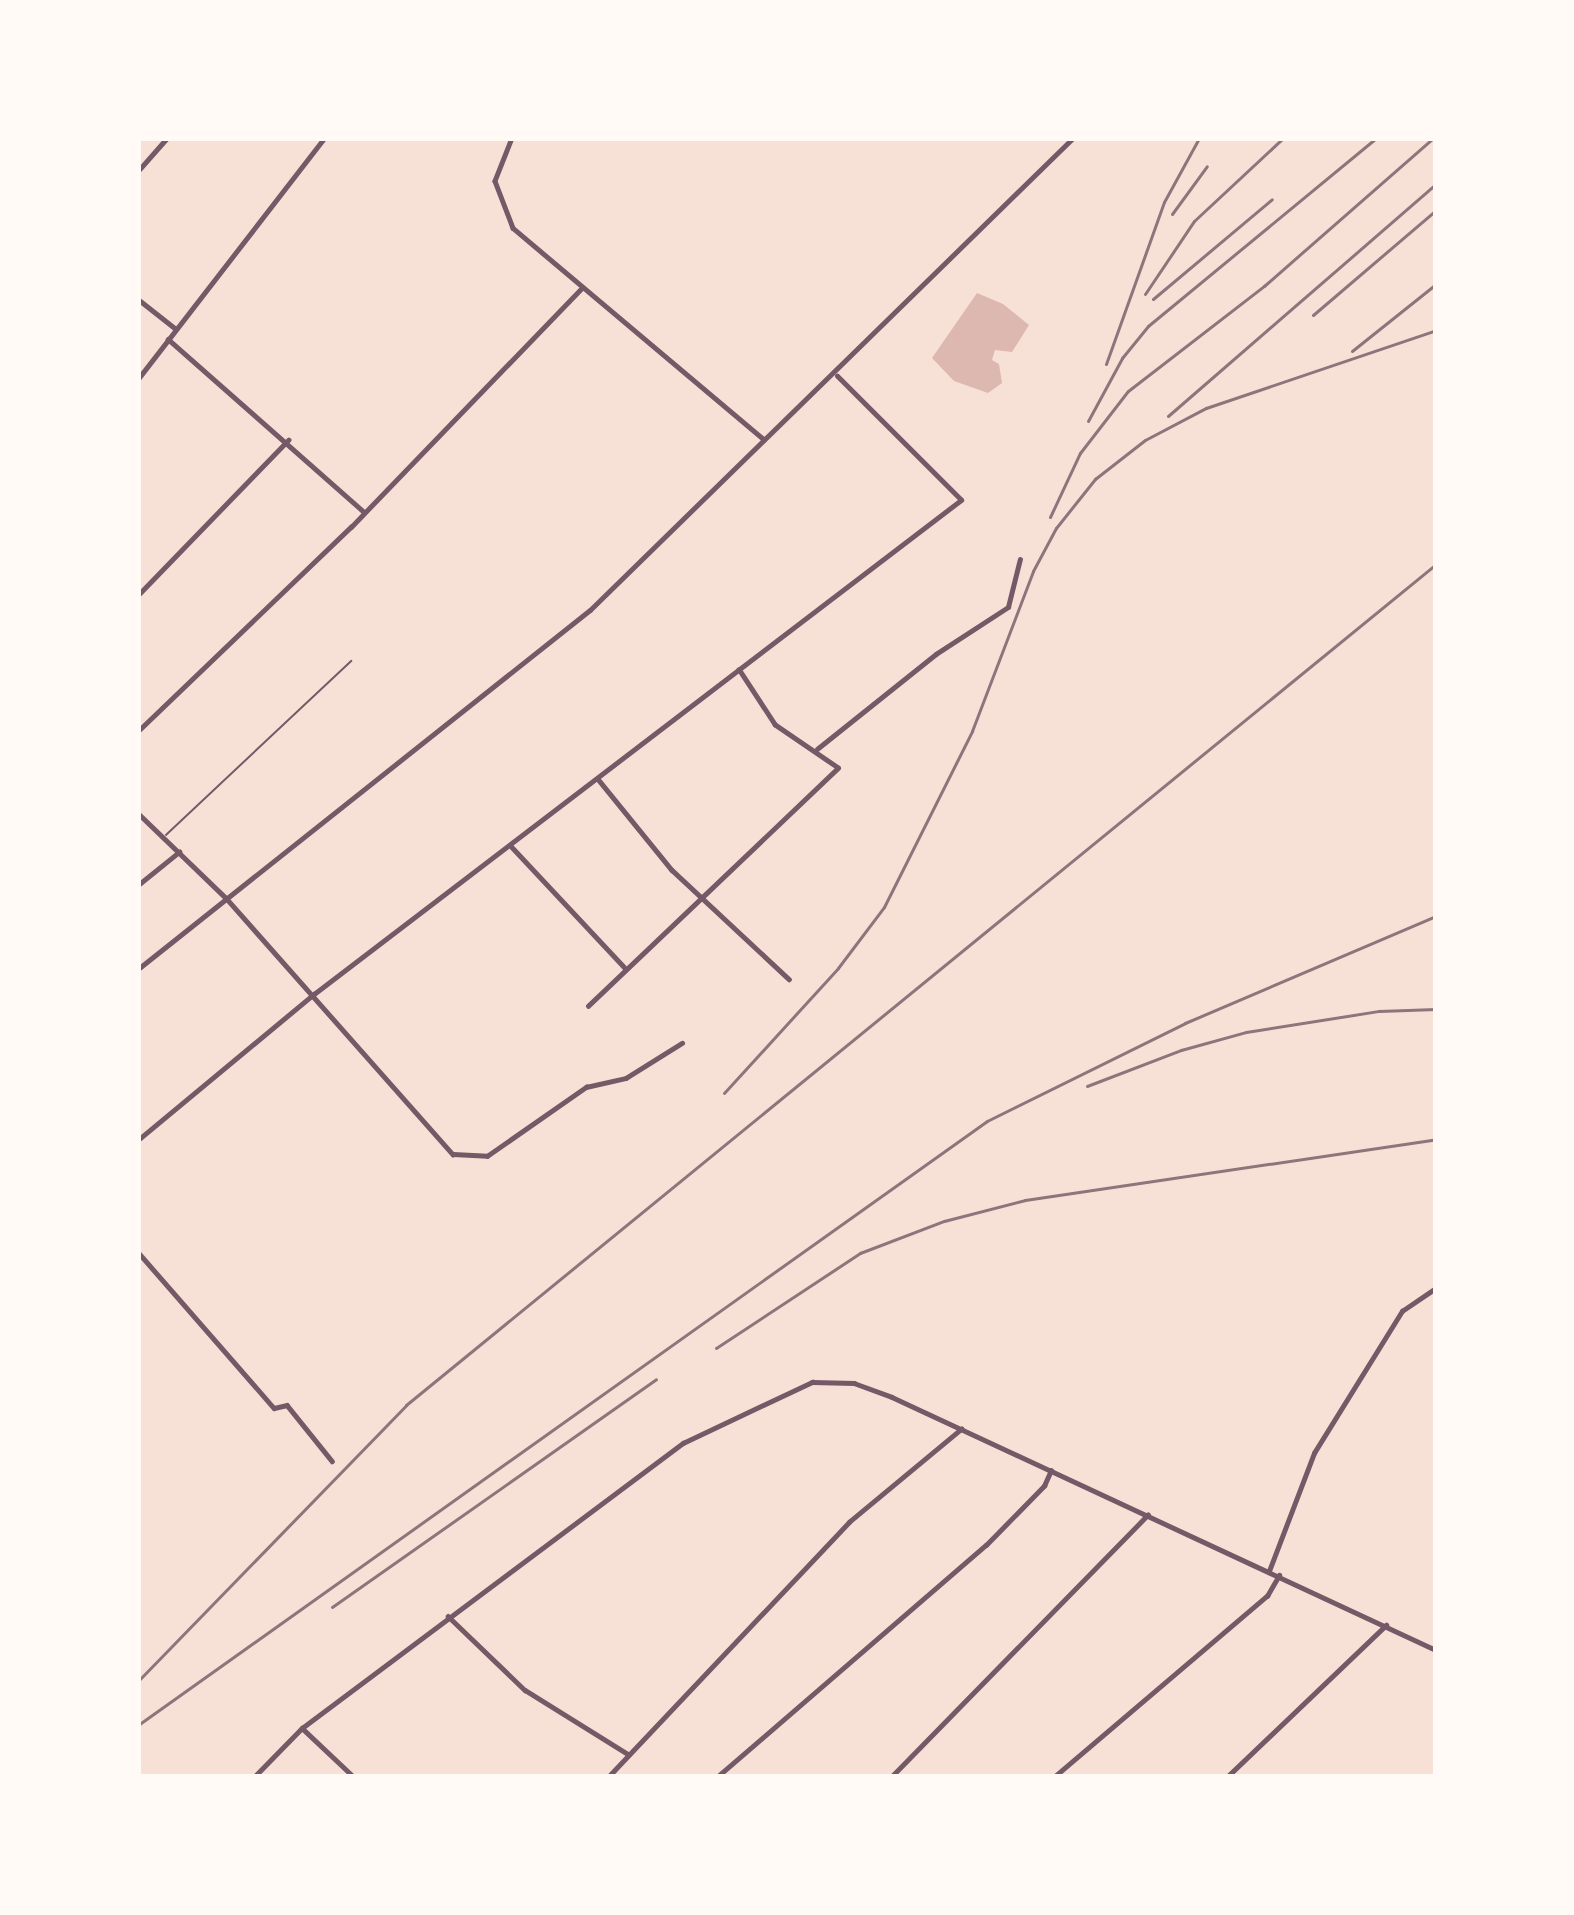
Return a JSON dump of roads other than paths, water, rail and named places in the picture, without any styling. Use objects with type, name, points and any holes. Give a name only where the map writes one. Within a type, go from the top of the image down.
[{"type":"street","points":[[138,171],[167,138]]},
{"type":"street","points":[[138,379],[323,138]]},
{"type":"street","points":[[512,138],[499,160],[497,197],[513,228],[766,441]]},
{"type":"street","points":[[138,969],[590,610],[836,375],[1073,138]]},
{"type":"street","points":[[138,731],[363,512],[582,288]]},
{"type":"street","points":[[138,299],[176,329]]},
{"type":"street","points":[[168,339],[288,440],[363,512]]},
{"type":"street","points":[[138,1140],[314,994],[961,500],[836,375]]},
{"type":"street","points":[[138,595],[288,440]]},
{"type":"street","points":[[816,750],[936,654],[1008,607],[1020,559]]},
{"type":"street","points":[[588,1006],[838,768],[775,725],[740,670]]},
{"type":"street","points":[[598,779],[672,871],[789,979]]},
{"type":"street","points":[[138,813],[227,899],[453,1154],[468,1159],[487,1156],[586,1087],[626,1078],[682,1043]]},
{"type":"street","points":[[511,846],[626,969]]},
{"type":"street","points":[[138,886],[179,852]]},
{"type":"street","points":[[138,1252],[274,1408],[287,1405],[332,1461]]},
{"type":"street","points":[[1269,1571],[1314,1454],[1402,1311],[1436,1288]]},
{"type":"street","points":[[254,1777],[302,1728],[683,1443],[812,1382],[854,1383],[1436,1650]]},
{"type":"street","points":[[608,1777],[849,1522],[961,1429]]},
{"type":"street","points":[[717,1777],[986,1545],[1044,1486],[1051,1470]]},
{"type":"street","points":[[892,1777],[1148,1515]]},
{"type":"street","points":[[1054,1777],[1267,1596],[1279,1575]]},
{"type":"street","points":[[448,1616],[525,1690],[629,1755]]},
{"type":"street","points":[[1227,1777],[1386,1625]]},
{"type":"street","points":[[302,1728],[354,1777]]},
{"type":"lane","points":[[163,838],[351,661]]},
{"type":"railway","points":[[1106,364],[1164,202],[1199,138]]},
{"type":"railway","points":[[1145,294],[1194,221],[1283,138]]},
{"type":"railway","points":[[1088,421],[1122,358],[1148,326],[1376,138]]},
{"type":"railway","points":[[1050,517],[1080,453],[1128,391],[1264,286],[1433,138]]},
{"type":"railway","points":[[1172,214],[1207,166]]},
{"type":"railway","points":[[1168,416],[1436,184]]},
{"type":"railway","points":[[1153,299],[1272,199]]},
{"type":"railway","points":[[1313,315],[1436,210]]},
{"type":"railway","points":[[1352,351],[1436,284]]},
{"type":"railway","points":[[724,1093],[838,968],[884,907],[972,731],[1033,571],[1056,528],[1095,479],[1145,440],[1206,408],[1436,330]]},
{"type":"railway","points":[[138,1681],[406,1405],[1436,564]]},
{"type":"railway","points":[[138,1725],[987,1121],[1185,1023],[1436,916]]},
{"type":"railway","points":[[1087,1086],[1181,1050],[1246,1032],[1379,1011],[1436,1009]]},
{"type":"railway","points":[[716,1348],[860,1253],[944,1221],[1025,1200],[1436,1139]]},
{"type":"railway","points":[[332,1607],[656,1379]]}]
